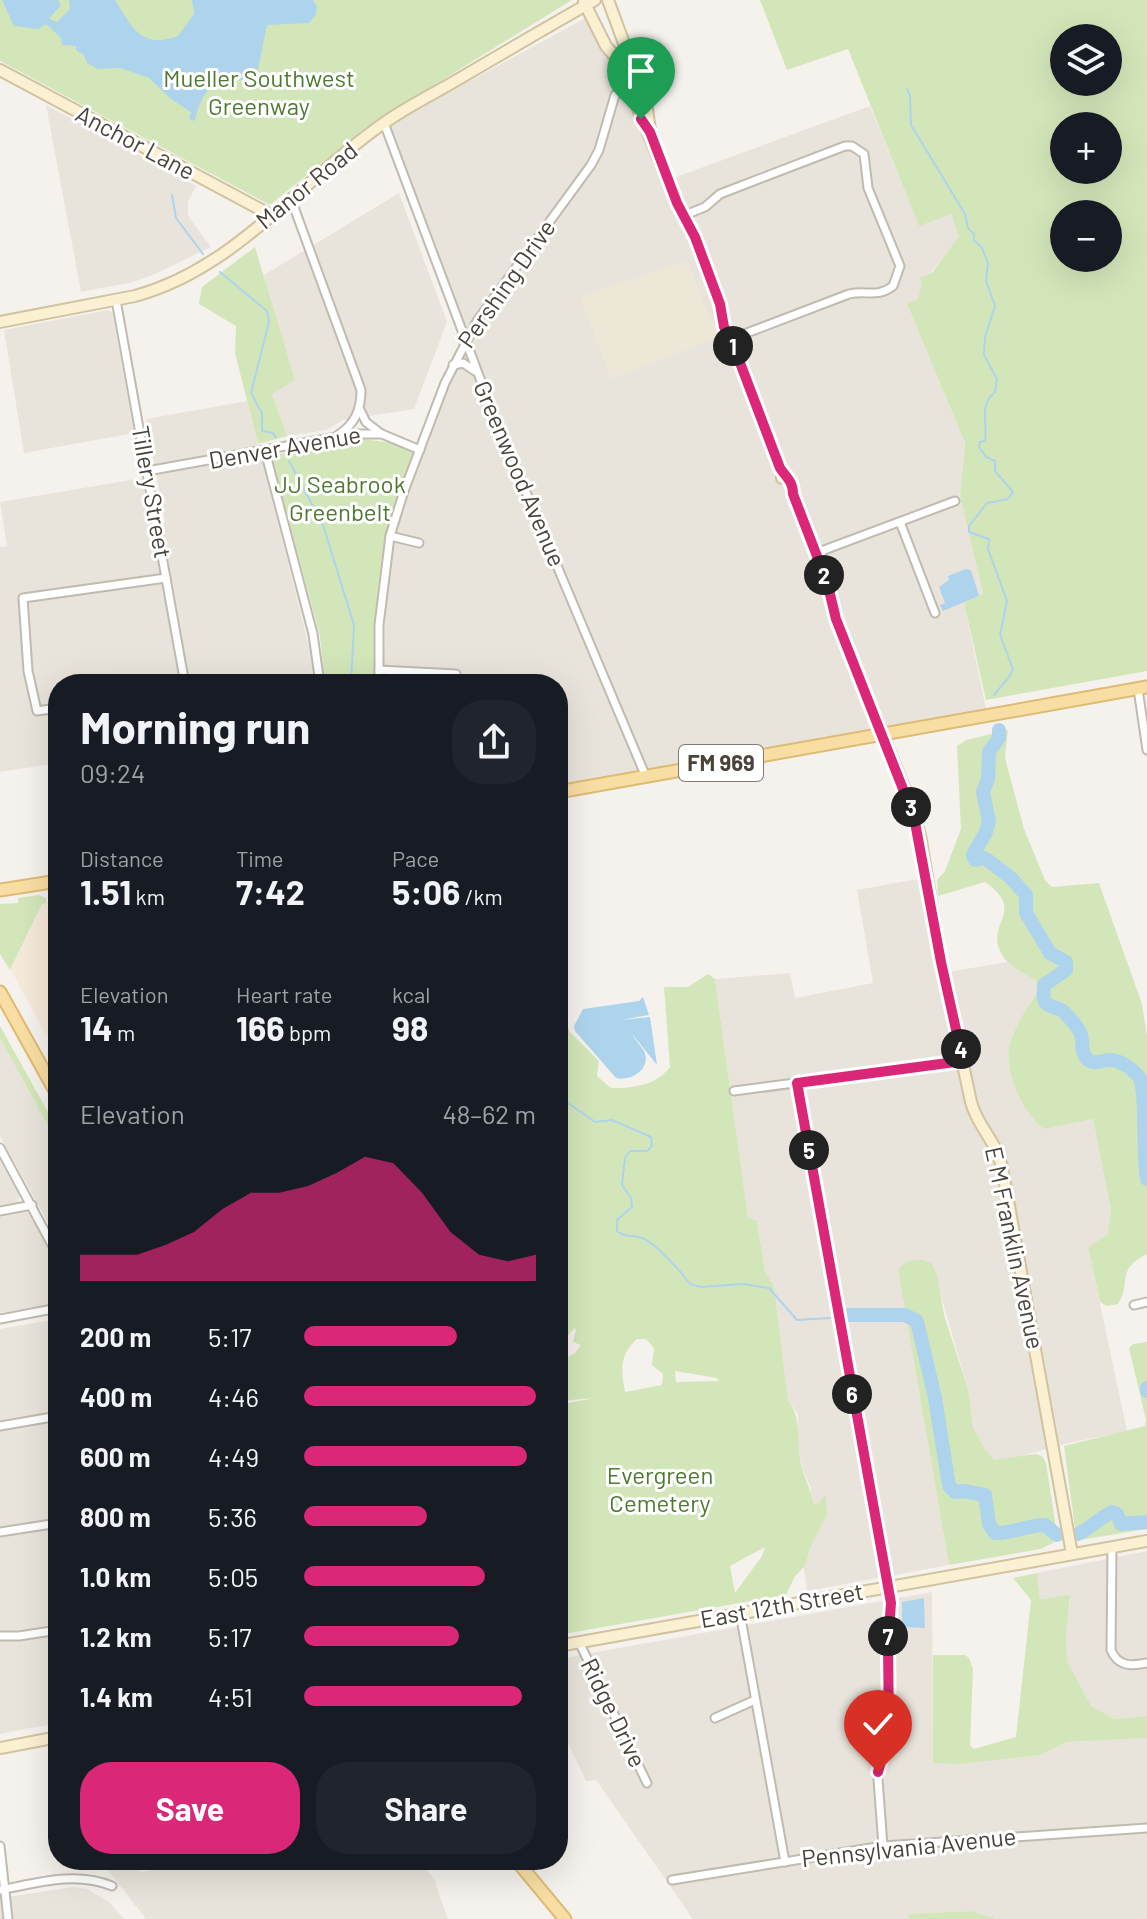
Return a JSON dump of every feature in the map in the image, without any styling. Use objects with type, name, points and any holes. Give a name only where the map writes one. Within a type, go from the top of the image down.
[{"type":"main road","name":"FM 969","points":[[568,790],[1142,688]]},
{"type":"main road","points":[[0,890],[48,883]]},
{"type":"main road","points":[[0,992],[48,1078]]},
{"type":"main road","points":[[524,1870],[565,1919]]},
{"type":"street","points":[[608,0],[632,83]]},
{"type":"street","points":[[587,2],[606,46],[632,83]]},
{"type":"street","name":"Manor Road","points":[[0,322],[156,290],[194,273],[384,123],[587,2]]},
{"type":"street","name":"Anchor Lane","points":[[0,70],[271,215]]},
{"type":"street","name":"E M Franklin Avenue","points":[[632,83],[641,119],[650,132],[685,215],[723,315],[728,318],[731,339],[782,471],[784,484],[793,494],[816,553],[836,619],[920,835],[941,962],[975,1118],[991,1138],[1000,1159],[1072,1554]]},
{"type":"street","name":"Pershing Drive","points":[[379,674],[379,625],[390,536],[453,365],[465,341],[519,262],[591,165],[615,95],[632,83]]},
{"type":"street","name":"Greenwood Avenue","points":[[384,123],[477,373],[646,777]]},
{"type":"street","points":[[685,215],[705,207],[720,194],[845,146],[852,146],[867,160],[868,188],[898,258],[900,274],[893,286],[880,293],[854,293],[731,339]]},
{"type":"street","points":[[291,199],[359,381],[360,408],[366,422],[382,434]]},
{"type":"street","name":"Tillery Street","points":[[116,300],[183,674]]},
{"type":"street","points":[[453,365],[466,363],[477,373]]},
{"type":"street","points":[[333,438],[353,422],[360,408]]},
{"type":"street","name":"Denver Avenue","points":[[147,471],[353,434],[382,434],[420,450]]},
{"type":"street","points":[[265,451],[313,634],[319,674]]},
{"type":"street","points":[[816,553],[955,501]]},
{"type":"street","points":[[900,522],[935,613]]},
{"type":"street","points":[[390,536],[419,543]]},
{"type":"street","points":[[48,709],[37,711],[28,671],[23,598],[166,578]]},
{"type":"street","points":[[379,670],[456,674]]},
{"type":"street","points":[[1142,688],[1147,750]]},
{"type":"street","points":[[734,1091],[963,1061]]},
{"type":"street","points":[[797,1083],[891,1603],[889,1732],[878,1779],[883,1846]]},
{"type":"street","points":[[0,1148],[48,1236]]},
{"type":"street","points":[[0,1211],[32,1205]]},
{"type":"street","points":[[1134,1305],[1147,1302]]},
{"type":"street","points":[[0,1319],[48,1310]]},
{"type":"street","points":[[0,1426],[48,1418]]},
{"type":"street","points":[[0,1532],[48,1525]]},
{"type":"street","name":"East 12th Street","points":[[568,1644],[1147,1541]]},
{"type":"street","points":[[1112,1547],[1112,1654],[1118,1661],[1130,1666],[1147,1663]]},
{"type":"street","points":[[740,1613],[785,1862]]},
{"type":"street","points":[[0,1636],[48,1632]]},
{"type":"street","name":"Ridge Drive","points":[[579,1642],[647,1783]]},
{"type":"street","points":[[715,1718],[755,1700]]},
{"type":"street","points":[[0,1748],[48,1739]]},
{"type":"street","name":"Pennsylvania Avenue","points":[[672,1880],[883,1846],[1147,1828]]},
{"type":"street","points":[[0,1846],[2,1890],[8,1919]]},
{"type":"street","points":[[2,1890],[61,1879],[98,1880],[112,1886]]},
{"type":"shaded area","points":[[589,16],[614,55],[668,180],[870,106],[919,225],[951,214],[960,237],[923,282],[918,300],[907,304],[965,443],[960,496],[983,595],[964,603],[987,714],[568,788],[568,674],[383,674],[391,557],[402,511],[466,342],[389,125]]},
{"type":"shaded area","points":[[46,105],[196,186],[188,201],[188,216],[211,247],[153,275],[81,292]]},
{"type":"shaded area","points":[[399,193],[447,322],[414,409],[343,420],[327,430],[287,436],[272,394],[264,275]]},
{"type":"shaded area","points":[[688,261],[710,320],[716,325],[720,337],[611,379],[580,297]]},
{"type":"shaded area","points":[[108,310],[112,312],[134,433],[24,453],[4,330]]},
{"type":"shaded area","points":[[247,401],[311,654],[313,674],[48,674],[48,765],[0,772],[0,547],[7,546],[0,502],[142,478],[150,525],[165,523],[146,419]]},
{"type":"shaded area","points":[[918,879],[936,974],[1007,962],[1036,981],[1038,991],[1028,1005],[1044,1129],[1093,1119],[1111,1210],[1109,1234],[1088,1247],[1127,1431],[995,1460],[973,1427],[968,1389],[932,1265],[898,1270],[949,1565],[807,1591],[804,1568],[811,1488],[798,1448],[798,1414],[788,1400],[774,1286],[765,1271],[757,1221],[748,1217],[715,979],[790,973],[795,998],[873,983],[857,890]]},
{"type":"shaded area","points":[[48,902],[46,1035],[11,970],[42,903]]},
{"type":"shaded area","points":[[0,1038],[48,1126],[48,1223],[0,1136]]},
{"type":"shaded area","points":[[0,1160],[20,1195],[18,1202],[0,1205]]},
{"type":"shaded area","points":[[28,1212],[41,1233],[48,1249],[48,1305],[0,1313],[0,1217]]},
{"type":"shaded area","points":[[48,1321],[48,1725],[0,1734],[0,1329]]},
{"type":"shaded area","points":[[1147,1551],[1147,1716],[1115,1719],[1091,1707],[1067,1661],[1070,1596],[1040,1599],[1037,1573]]},
{"type":"shaded area","points":[[932,1592],[933,1763],[1040,1755],[1067,1742],[1147,1738],[1147,1919],[996,1919],[972,1911],[909,1914],[909,1919],[693,1919],[596,1780],[586,1781],[568,1743],[568,1657]]},
{"type":"shaded area","points":[[108,1870],[427,1870],[434,1879],[448,1919],[146,1919]]},
{"type":"shaded area","points":[[73,1887],[87,1889],[109,1902],[124,1919],[0,1919],[0,1898]]},
{"type":"green space","name":"Mueller Southwest Greenway","points":[[0,0],[572,0],[366,127],[268,204],[0,61]]},
{"type":"green space","points":[[760,0],[1147,0],[1147,671],[986,700],[964,603],[983,594],[960,496],[965,443],[907,304],[918,299],[922,283],[920,278],[932,273],[959,236],[951,214],[919,226],[848,49],[787,70]]},
{"type":"green space","points":[[255,247],[295,380],[272,394],[287,436],[258,444],[235,353],[236,326],[199,304],[202,287]]},
{"type":"green space","name":"JJ Seabrook Greenbelt","points":[[361,439],[394,443],[413,453],[392,511],[383,549],[376,606],[374,674],[324,674],[320,636],[272,459],[280,454]]},
{"type":"green space","points":[[1008,730],[1005,758],[1024,829],[1045,880],[1052,887],[1099,883],[1142,1004],[1147,1037],[1147,1254],[1127,1271],[1118,1304],[1107,1306],[1100,1302],[1088,1247],[1108,1234],[1111,1210],[1093,1119],[1044,1129],[1023,1104],[1013,1082],[1010,1042],[1038,991],[1036,981],[1008,962],[999,947],[997,937],[1004,911],[998,893],[985,882],[938,896],[937,880],[945,871],[961,829],[957,746],[966,740]]},
{"type":"green space","points":[[39,895],[46,898],[47,903],[42,904],[10,970],[0,954],[0,904],[18,903],[18,898]]},
{"type":"green space","name":"Evergreen Cemetery","points":[[708,974],[715,979],[748,1217],[757,1221],[765,1271],[774,1286],[788,1400],[798,1425],[802,1468],[814,1505],[825,1494],[827,1514],[810,1548],[805,1566],[795,1576],[786,1595],[568,1633],[568,1403],[595,1398],[568,1400],[568,1357],[581,1345],[573,1342],[574,1328],[568,1336],[568,1027],[599,1061],[597,1076],[611,1088],[651,1082],[670,1067],[664,987],[688,987]],"holes":[[[637,1339],[646,1339],[654,1348],[652,1365],[663,1374],[662,1385],[625,1392],[624,1357]],[[675,1371],[717,1378],[719,1381],[676,1382]],[[765,1547],[762,1556],[735,1593],[730,1566]]]},
{"type":"green space","points":[[0,1026],[48,1112],[48,1126],[0,1038]]},
{"type":"green space","points":[[923,1260],[932,1264],[937,1275],[944,1315],[968,1389],[973,1427],[985,1449],[995,1460],[1035,1454],[1042,1456],[1046,1463],[1057,1534],[1053,1543],[1041,1549],[949,1565],[898,1270],[909,1262]]},
{"type":"green space","points":[[1147,1342],[1147,1529],[1080,1540],[1076,1535],[1064,1446],[1145,1426],[1129,1348],[1133,1344]]},
{"type":"green space","points":[[1037,1573],[1040,1599],[1070,1595],[1067,1661],[1091,1706],[1115,1719],[1147,1716],[1147,1738],[1067,1742],[1040,1755],[959,1764],[933,1763],[933,1655],[965,1655],[969,1658],[973,1669],[970,1745],[974,1749],[1016,1737],[1031,1600],[1013,1578]]},
{"type":"green space","points":[[972,1911],[996,1919],[909,1919],[908,1914]]},
{"type":"water","points":[[2,0],[58,0],[61,5],[49,19],[57,22],[70,9],[69,0],[115,0],[139,33],[155,40],[178,36],[194,14],[192,0],[313,0],[317,6],[316,14],[309,23],[267,25],[257,74],[247,81],[226,80],[211,88],[201,101],[195,121],[189,119],[191,112],[171,99],[149,78],[120,68],[98,69],[87,63],[76,46],[62,45],[61,38],[46,24],[39,29],[14,26]]},
{"type":"water","points":[[971,570],[979,596],[943,611],[940,605],[945,603],[939,587],[949,580],[948,576]]},
{"type":"water","points":[[643,997],[649,1015],[621,1020],[650,1017],[657,1065],[632,1034],[646,1057],[643,1069],[628,1078],[616,1078],[574,1026],[583,1009],[639,1001]]},
{"type":"water","points":[[924,1598],[925,1628],[902,1627],[902,1602]]},
{"type":"waterway","points":[[907,89],[911,125],[965,214],[974,240],[982,248],[988,263],[986,281],[995,306],[985,337],[984,355],[997,379],[995,392],[985,409],[985,441],[980,442],[979,447],[986,457],[995,461],[995,471],[1013,492],[1008,499],[987,503],[969,526],[969,532],[989,539],[988,549],[1007,601],[1000,635],[1013,669],[994,695]]},
{"type":"waterway","points":[[172,195],[176,218],[203,254]]},
{"type":"waterway","points":[[220,272],[267,311],[269,322],[251,393],[262,413],[262,431],[273,433],[276,438]]},
{"type":"waterway","points":[[289,461],[323,525],[354,625],[352,674]]},
{"type":"waterway","points":[[999,730],[999,738],[989,752],[988,779],[983,792],[989,821],[973,855],[975,860],[984,858],[989,861],[1026,895],[1026,913],[1050,953],[1066,962],[1066,970],[1044,985],[1044,999],[1063,1011],[1081,1033],[1087,1059],[1093,1062],[1120,1062],[1141,1080],[1147,1179]]},
{"type":"waterway","points":[[568,1103],[595,1122],[612,1120],[651,1137],[652,1146],[647,1151],[630,1151],[625,1158],[622,1185],[631,1198],[632,1207],[617,1220],[617,1231],[648,1241],[668,1258],[690,1284],[701,1287],[743,1284],[769,1288],[797,1320],[830,1318]]},
{"type":"waterway","points":[[848,1315],[905,1315],[917,1321],[935,1398],[949,1486],[955,1492],[985,1495],[989,1524],[995,1533],[1045,1525],[1057,1535]]},
{"type":"waterway","points":[[1078,1534],[1112,1512],[1117,1514],[1121,1524],[1147,1522]]},
{"type":"route","points":[[641,119],[650,132],[677,203],[695,237],[720,304],[724,327],[780,468],[788,475],[793,487],[827,582],[836,619],[908,797],[920,835],[941,962],[963,1061],[797,1083],[884,1578],[891,1603],[889,1732],[878,1772]]}]
